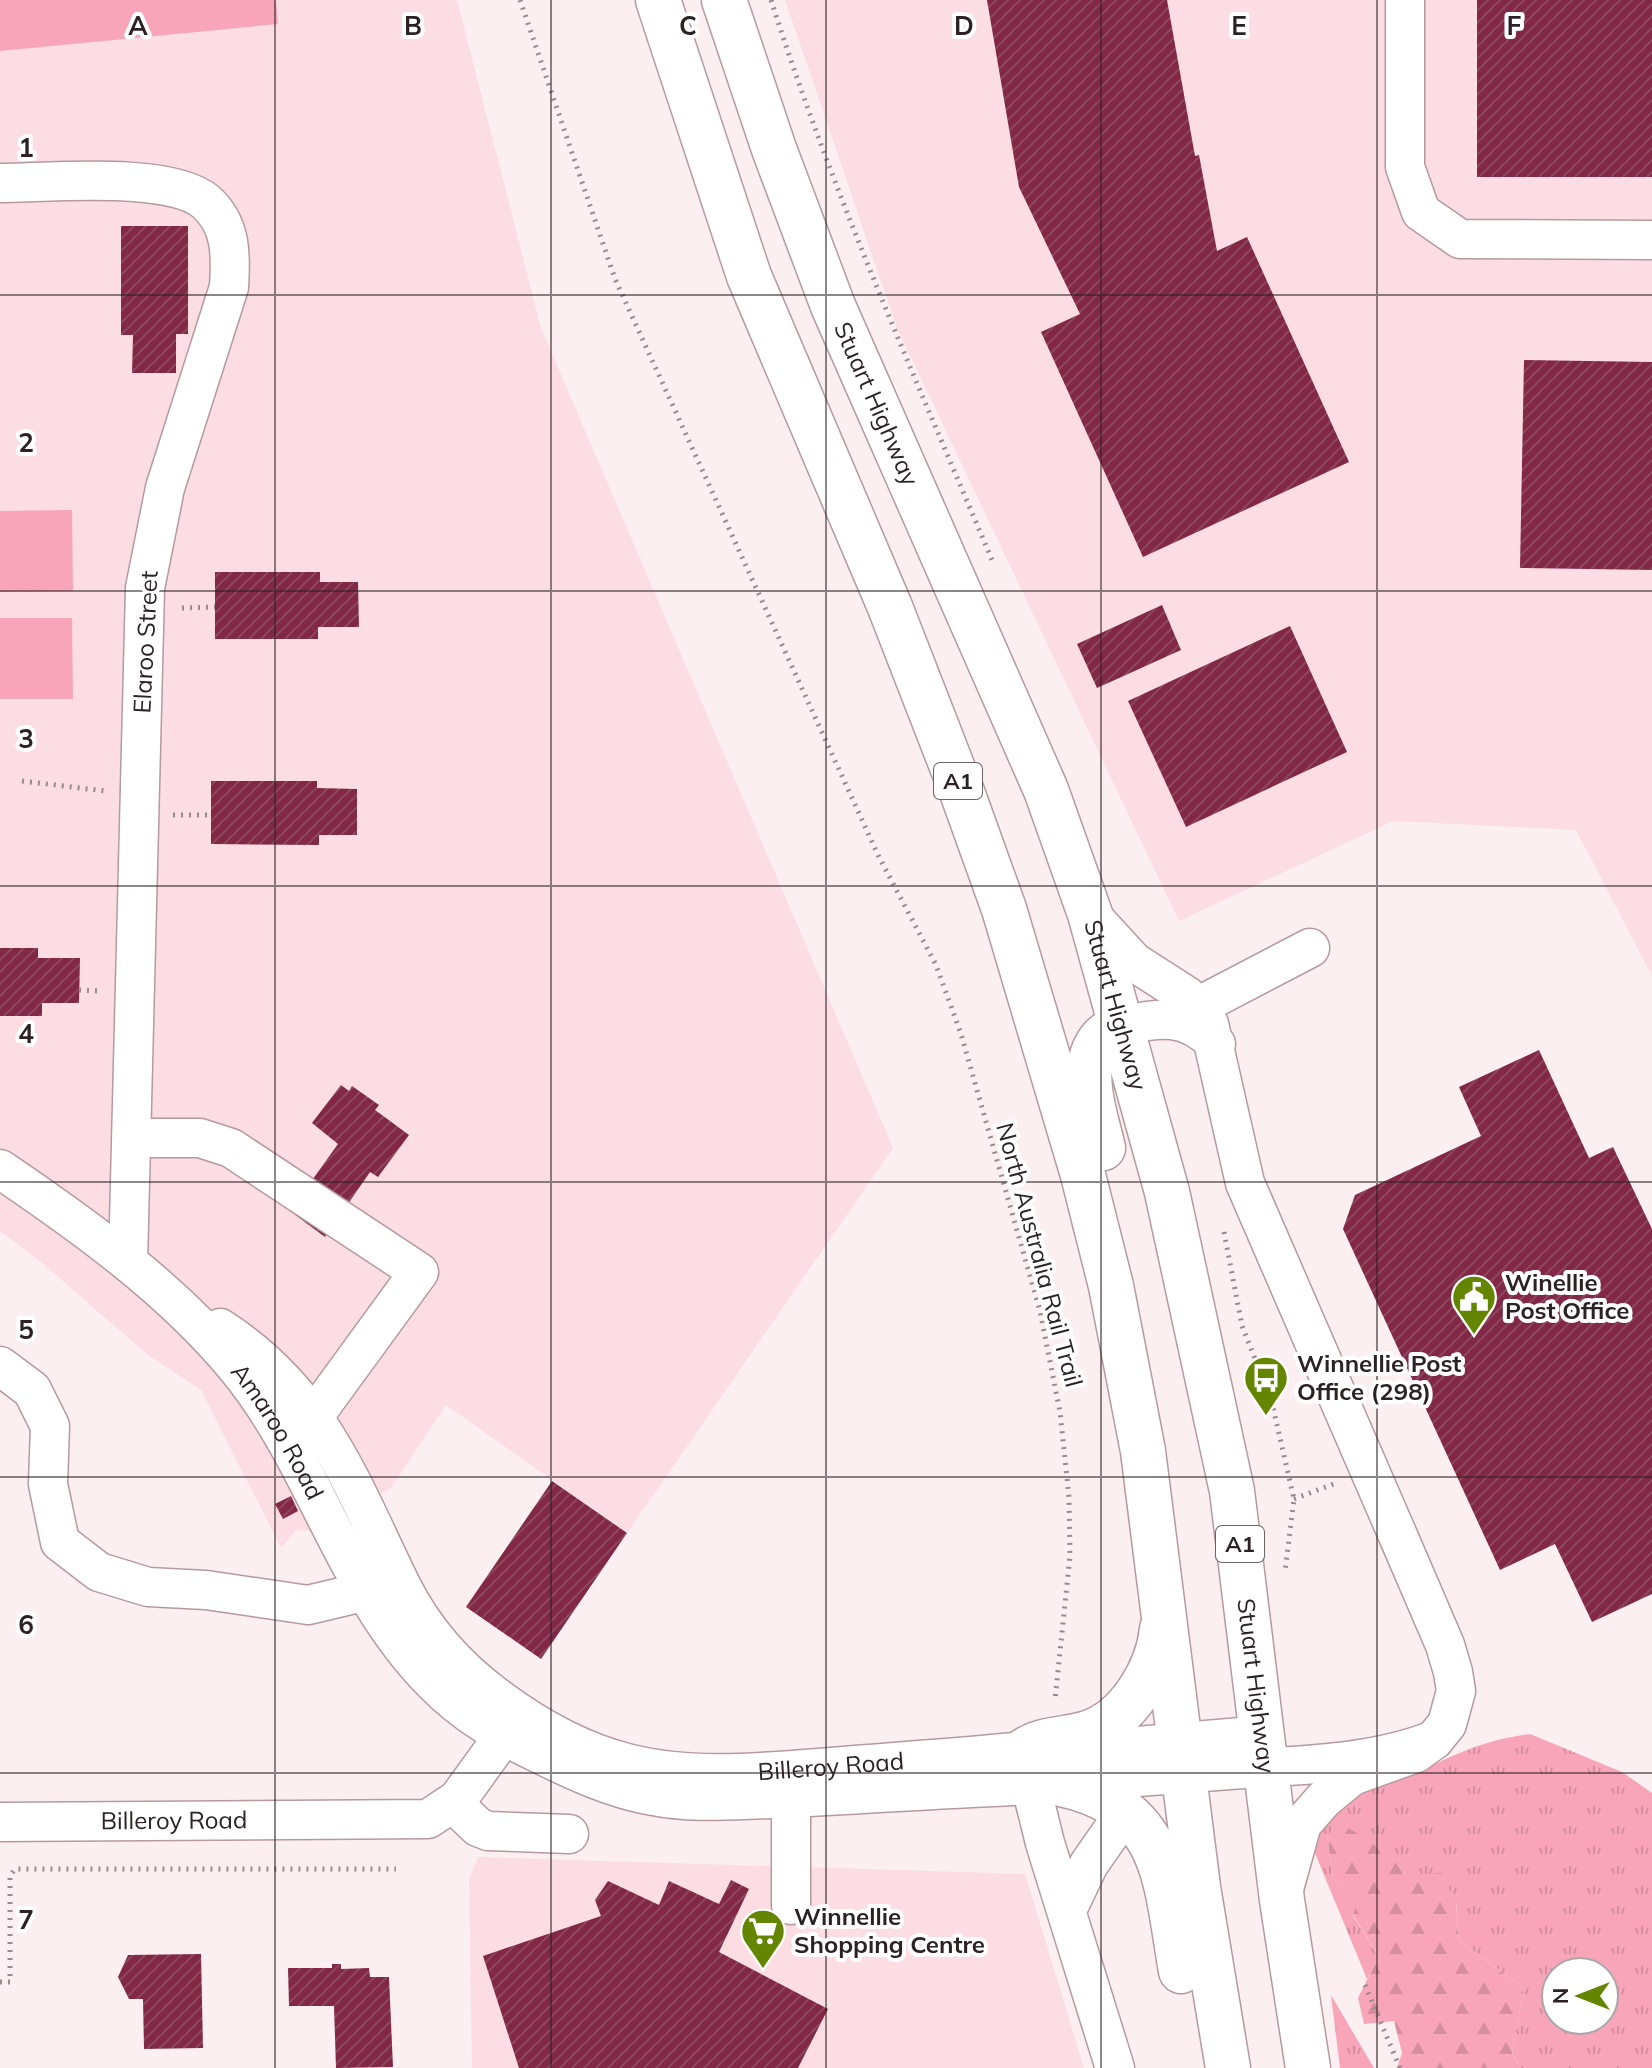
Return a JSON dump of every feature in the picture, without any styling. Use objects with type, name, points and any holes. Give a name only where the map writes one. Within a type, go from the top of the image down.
[{"type":"highway","name":"A1","points":[[658,0],[749,276],[890,607],[1004,909],[1083,1175],[1118,1317],[1143,1451],[1198,1887],[1228,2068]]},
{"type":"highway","name":"Stuart Highway","points":[[724,0],[774,149],[833,306],[1046,790],[1090,914],[1167,1192],[1219,1423],[1242,1553],[1282,1900],[1308,2068]]},
{"type":"highway","points":[[715,170],[774,149]]},
{"type":"highway","points":[[1120,1026],[1098,1040],[1089,1078],[1153,1362],[1150,1420],[1143,1451]]},
{"type":"highway","points":[[1162,1591],[1163,1622],[1157,1658],[1144,1682],[1117,1715],[1096,1730],[1034,1745],[1038,1774],[1087,1791],[1126,1811],[1150,1839],[1164,1877],[1198,2068]]},
{"type":"street","points":[[1405,0],[1405,167],[1421,212],[1460,239],[1652,240]]},
{"type":"street","name":"Elaroo Street","points":[[0,183],[139,182],[176,188],[204,200],[216,213],[229,244],[229,287],[165,488],[145,588],[133,1138],[141,1274]]},
{"type":"street","points":[[1090,914],[1134,962],[1199,1006],[1216,1044],[1245,1183],[1445,1645],[1456,1691],[1447,1724],[1434,1740],[1416,1753],[1352,1776],[1309,1814],[1295,1841],[1282,1900]]},
{"type":"street","points":[[1199,1006],[1310,948]]},
{"type":"street","points":[[1120,1026],[1166,1017],[1208,1035],[1216,1044]]},
{"type":"street","points":[[133,1138],[200,1138],[231,1148],[419,1272],[314,1416]]},
{"type":"street","name":"Amaroo Road","points":[[0,1169],[141,1274],[237,1367],[293,1448],[367,1591],[430,1680],[473,1717],[511,1725]]},
{"type":"street","points":[[141,1274],[257,1353],[314,1416],[371,1518],[411,1605],[430,1634],[511,1725]]},
{"type":"street","points":[[0,1366],[32,1390],[50,1426],[48,1484],[60,1542],[99,1572],[148,1587],[206,1590],[308,1605],[367,1591]]},
{"type":"street","points":[[348,1555],[350,1538],[371,1518]]},
{"type":"street","name":"Billeroy Road","points":[[0,1822],[407,1822],[428,1819],[453,1803],[511,1725],[560,1737],[626,1763],[788,1784],[1038,1774],[1266,1751],[1388,1755],[1434,1740]]},
{"type":"street","points":[[1038,1774],[1067,1910],[1115,2068]]},
{"type":"street","points":[[788,1784],[791,1905]]},
{"type":"street","points":[[453,1803],[478,1827],[488,1831],[569,1834]]},
{"type":"street","points":[[1067,1910],[1089,1864],[1126,1811]]},
{"type":"path","name":"North Australia Rail Trail","points":[[520,0],[615,279],[878,855],[936,965],[961,1034],[1040,1311],[1058,1399],[1067,1464],[1070,1556],[1055,1706],[1087,1701],[1117,1715]]},
{"type":"path","points":[[22,781],[80,785],[140,801]]},
{"type":"path","points":[[1284,1574],[1294,1499]]},
{"type":"path","points":[[0,1982],[10,1982],[10,1876],[15,1869],[396,1869]]},
{"type":"path","points":[[1365,1985],[1400,2068]]},
{"type":"shaded area","points":[[0,0],[457,0],[541,328],[893,1148],[627,1533],[446,1405],[391,1488],[315,1531],[296,1530],[281,1548],[201,1390],[148,1355],[41,1262],[0,1231]]},
{"type":"shaded area","points":[[785,0],[1652,0],[1652,976],[1576,830],[1393,821],[1179,921],[897,328]]},
{"type":"shaded area","name":"Winnellie Shopping Centre","points":[[478,1857],[1025,1874],[1084,2068],[472,2068],[469,1880]]},
{"type":"green space","points":[[0,0],[276,0],[278,24],[0,51]]},
{"type":"green space","points":[[72,510],[73,591],[0,592],[0,511]]},
{"type":"green space","points":[[0,618],[72,618],[73,699],[0,699]]},
{"type":"green space","points":[[1530,1734],[1622,1772],[1652,1793],[1652,2068],[1521,2068],[1512,2053],[1524,1988],[1459,1941],[1456,1903],[1405,1876],[1392,1857],[1327,1836],[1333,1878],[1358,1903],[1353,1916],[1379,1956],[1367,1979],[1312,1846],[1326,1810],[1344,1794],[1403,1778],[1494,1741]]},
{"type":"green space","points":[[1340,1822],[1392,1857],[1405,1876],[1442,1873],[1456,1903],[1459,1941],[1524,1988],[1512,2053],[1521,2068],[1397,2068],[1402,2053],[1394,2021],[1364,2024],[1358,1998],[1379,1956],[1353,1915],[1357,1903],[1333,1878],[1327,1836]]},
{"type":"green space","points":[[1331,1995],[1374,2068],[1340,2068]]},
{"type":"building","points":[[987,0],[1167,0],[1195,156],[1199,155],[1217,251],[1247,237],[1349,462],[1143,557],[1041,332],[1080,314],[1019,187]]},
{"type":"building","points":[[1477,0],[1652,0],[1652,177],[1477,177]]},
{"type":"building","points":[[121,226],[188,226],[188,334],[176,334],[176,373],[132,373],[133,335],[121,335]]},
{"type":"building","points":[[1524,360],[1652,362],[1652,570],[1520,568]]},
{"type":"building","points":[[215,572],[320,572],[320,582],[358,582],[359,627],[318,627],[318,639],[215,639]]},
{"type":"building","points":[[1162,605],[1181,650],[1097,688],[1077,644]]},
{"type":"building","points":[[1290,626],[1347,752],[1186,827],[1128,701]]},
{"type":"building","points":[[211,781],[317,781],[317,788],[357,789],[357,835],[319,835],[319,845],[211,844]]},
{"type":"building","points":[[0,948],[38,948],[38,958],[80,958],[79,1003],[42,1003],[42,1016],[0,1016]]},
{"type":"building","points":[[1539,1050],[1589,1158],[1613,1147],[1652,1229],[1652,1594],[1592,1622],[1555,1544],[1500,1570],[1343,1229],[1355,1195],[1481,1136],[1459,1087]]},
{"type":"building","points":[[341,1085],[349,1091],[352,1086],[379,1105],[375,1110],[409,1135],[378,1177],[370,1172],[325,1237],[290,1211],[338,1144],[312,1123]]},
{"type":"building","points":[[552,1481],[627,1533],[541,1659],[466,1607]]},
{"type":"building","points":[[291,1496],[298,1511],[283,1519],[275,1504]]},
{"type":"building","points":[[731,1880],[749,1889],[719,1952],[828,2009],[798,2068],[519,2068],[483,1956],[601,1916],[595,1900],[608,1881],[659,1905],[669,1881],[719,1904]]},
{"type":"building","points":[[201,1954],[203,2048],[144,2049],[143,1999],[129,1999],[118,1977],[128,1955]]},
{"type":"building","points":[[332,1964],[341,1964],[341,1969],[369,1968],[370,1977],[389,1977],[393,2067],[336,2068],[334,2006],[289,2006],[288,1968],[332,1968]]},
{"type":"place","name":"Winellie Post Office","points":[[1474,1336]]},
{"type":"place","name":"Winnellie Post Office (298)","points":[[1266,1417]]},
{"type":"place","name":"Winnellie Shopping Centre","points":[[763,1970]]}]
